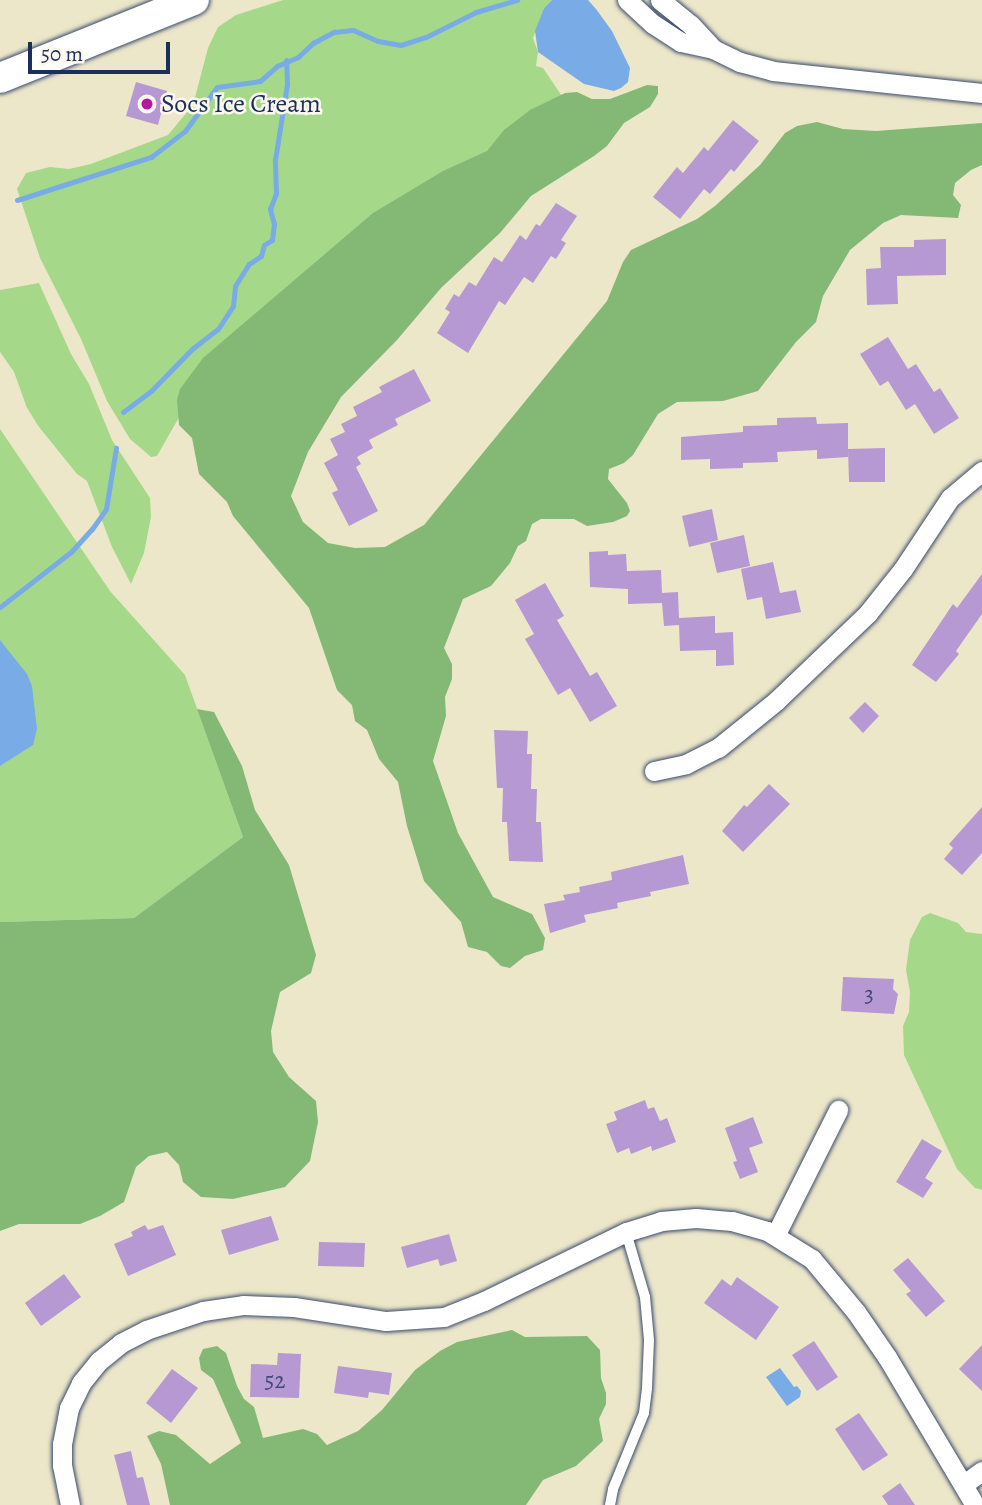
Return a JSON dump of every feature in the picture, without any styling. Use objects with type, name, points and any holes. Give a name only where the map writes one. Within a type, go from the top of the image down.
[{"type":"main road","points":[[0,78],[194,0]]},
{"type":"street","points":[[628,0],[669,36],[681,42],[713,49],[740,62],[773,71],[982,93]]},
{"type":"street","points":[[660,0],[691,25],[713,49]]},
{"type":"street","points":[[654,771],[686,764],[718,748],[776,701],[868,613],[903,569],[950,498],[982,471]]},
{"type":"street","points":[[776,1234],[838,1110]]},
{"type":"street","points":[[70,1505],[61,1465],[69,1408],[88,1373],[113,1348],[132,1336],[184,1316],[243,1305],[294,1307],[386,1321],[444,1317],[484,1301],[626,1233],[661,1221],[696,1218],[732,1221],[776,1234],[812,1259],[856,1312],[910,1393],[975,1505]]},
{"type":"street","points":[[964,1484],[982,1471]]},
{"type":"lane","points":[[610,1505],[613,1489],[644,1413],[647,1388],[649,1340],[645,1297],[626,1233]]},
{"type":"green space","points":[[283,0],[552,0],[544,8],[533,38],[538,52],[536,66],[543,68],[566,102],[182,412],[157,456],[151,457],[130,439],[107,401],[81,339],[40,258],[17,189],[26,173],[50,167],[69,169],[91,164],[168,135],[193,105],[208,48],[218,27],[236,15]]},
{"type":"green space","points":[[647,85],[658,86],[658,94],[650,107],[624,123],[607,146],[594,156],[531,196],[500,233],[441,288],[397,340],[341,397],[308,452],[291,496],[303,522],[328,543],[355,548],[385,547],[424,525],[607,301],[623,262],[631,250],[697,219],[715,206],[760,165],[785,133],[797,126],[817,122],[843,129],[876,131],[982,123],[982,165],[955,183],[953,195],[961,205],[958,218],[901,215],[883,223],[850,250],[823,296],[816,322],[796,342],[758,391],[723,401],[677,402],[658,414],[633,455],[624,463],[609,469],[608,479],[627,503],[630,511],[627,516],[613,522],[587,526],[574,519],[541,519],[532,524],[526,541],[518,546],[510,563],[491,586],[463,599],[444,648],[452,664],[452,679],[445,697],[446,716],[433,761],[458,833],[493,897],[532,914],[545,938],[543,950],[525,956],[510,968],[501,966],[487,952],[468,947],[461,922],[424,881],[407,826],[398,782],[379,759],[367,730],[355,721],[352,705],[337,690],[309,608],[233,516],[227,502],[199,474],[192,438],[179,425],[177,400],[180,389],[203,358],[373,213],[443,171],[487,151],[504,130],[530,110],[565,93],[577,92],[592,99],[610,99]]},
{"type":"green space","points":[[39,283],[71,354],[89,384],[112,440],[150,498],[151,517],[144,553],[131,584],[112,547],[87,481],[77,474],[39,427],[27,408],[14,372],[0,352],[0,290]]},
{"type":"green space","points":[[0,429],[110,591],[185,675],[243,837],[134,918],[0,922]]},
{"type":"green space","points":[[197,709],[214,712],[242,766],[255,810],[289,865],[316,955],[311,973],[280,992],[271,1031],[273,1052],[289,1077],[316,1101],[318,1122],[310,1161],[285,1187],[233,1199],[201,1197],[183,1182],[179,1165],[167,1152],[149,1156],[136,1167],[124,1202],[100,1216],[80,1224],[19,1224],[0,1231],[0,922],[134,918],[243,837]]},
{"type":"green space","points":[[930,913],[958,923],[966,932],[982,934],[982,1190],[975,1188],[957,1169],[904,1055],[903,1026],[909,1012],[910,992],[906,970],[910,940],[922,917]]},
{"type":"green space","points":[[512,1330],[525,1337],[587,1336],[600,1350],[601,1378],[606,1393],[606,1404],[599,1419],[603,1441],[576,1466],[543,1480],[526,1505],[170,1505],[161,1464],[147,1436],[159,1431],[176,1435],[210,1464],[241,1443],[213,1379],[201,1370],[199,1358],[203,1349],[217,1346],[226,1353],[237,1386],[244,1399],[254,1407],[263,1438],[303,1429],[317,1434],[327,1445],[358,1431],[382,1410],[415,1370],[440,1351],[457,1342]]},
{"type":"water","points":[[552,0],[588,0],[596,9],[612,31],[630,68],[628,82],[621,88],[614,91],[584,84],[538,52],[535,31],[544,8]]},
{"type":"water","points":[[0,640],[27,674],[32,686],[37,729],[33,745],[0,766]]},
{"type":"water","points":[[780,1368],[794,1387],[797,1386],[801,1391],[800,1397],[787,1406],[766,1377]]},
{"type":"building","name":"Socs Ice Cream","points":[[136,82],[167,91],[158,125],[126,116]]},
{"type":"building","points":[[733,120],[759,141],[734,172],[731,169],[710,194],[704,189],[680,219],[653,197],[677,167],[683,173],[704,147],[708,151]]},
{"type":"building","points":[[556,203],[577,216],[561,240],[566,243],[556,259],[551,256],[533,283],[524,277],[505,305],[499,301],[468,353],[437,333],[450,312],[445,309],[454,294],[459,297],[469,282],[476,286],[494,257],[502,262],[520,235],[526,240],[536,224],[540,226]]},
{"type":"building","points":[[946,239],[946,275],[897,276],[898,304],[867,305],[866,269],[881,268],[880,247],[914,247],[914,240]]},
{"type":"building","points":[[888,337],[908,369],[916,364],[934,392],[940,388],[959,418],[934,434],[915,404],[906,410],[888,381],[880,386],[860,354]]},
{"type":"building","points":[[414,369],[431,401],[395,419],[398,425],[369,440],[373,448],[357,457],[361,464],[356,467],[378,511],[349,526],[332,493],[338,490],[324,463],[338,455],[330,439],[345,432],[341,424],[357,416],[353,407],[382,392],[379,387]]},
{"type":"building","points":[[816,417],[817,424],[848,423],[848,457],[817,459],[817,450],[777,452],[778,462],[743,463],[743,468],[710,469],[710,459],[681,460],[681,437],[743,432],[743,426],[777,425],[777,418]]},
{"type":"building","points":[[885,448],[885,482],[849,482],[848,449]]},
{"type":"building","points":[[712,509],[718,540],[689,547],[682,516]]},
{"type":"building","points":[[744,535],[750,566],[717,573],[710,543]]},
{"type":"building","points":[[608,551],[608,555],[626,554],[627,571],[661,570],[662,593],[678,592],[679,618],[715,616],[715,633],[733,632],[734,665],[716,666],[716,650],[680,651],[679,625],[664,626],[662,603],[628,604],[628,589],[590,587],[589,552]]},
{"type":"building","points":[[773,562],[780,593],[796,590],[801,612],[766,619],[762,597],[747,600],[741,569]]},
{"type":"building","points":[[982,574],[982,614],[956,651],[959,654],[936,682],[912,665],[953,604],[957,608]]},
{"type":"building","points":[[545,583],[564,616],[557,620],[590,676],[597,672],[617,706],[590,722],[570,688],[558,695],[525,639],[534,634],[515,600]]},
{"type":"building","points":[[865,702],[879,716],[863,733],[849,718]]},
{"type":"building","points":[[494,730],[528,731],[527,754],[532,754],[531,789],[537,789],[536,822],[541,822],[543,862],[509,861],[507,822],[502,822],[503,788],[497,788]]},
{"type":"building","points":[[769,784],[790,804],[743,852],[722,831],[744,805],[747,807]]},
{"type":"building","points":[[982,807],[982,853],[962,875],[944,859],[953,848],[949,844]]},
{"type":"building","points":[[683,855],[689,884],[650,892],[651,896],[617,903],[618,908],[584,915],[586,922],[550,933],[544,904],[565,900],[563,895],[580,892],[579,887],[612,880],[611,872]]},
{"type":"building","points":[[843,977],[894,979],[893,989],[898,994],[894,1014],[841,1011]]},
{"type":"building","points":[[645,1100],[648,1109],[654,1107],[660,1121],[667,1118],[676,1142],[652,1151],[651,1146],[631,1154],[629,1148],[617,1153],[606,1124],[617,1120],[614,1112]]},
{"type":"building","points":[[753,1117],[763,1143],[749,1148],[758,1172],[740,1179],[733,1162],[737,1161],[725,1128]]},
{"type":"building","points":[[922,1139],[942,1151],[925,1178],[933,1183],[923,1198],[896,1182]]},
{"type":"building","points":[[271,1216],[279,1240],[229,1255],[221,1230]]},
{"type":"building","points":[[145,1225],[148,1230],[163,1225],[176,1255],[128,1276],[114,1244],[133,1236],[131,1232]]},
{"type":"building","points":[[449,1234],[457,1261],[440,1266],[438,1259],[407,1268],[401,1247]]},
{"type":"building","points":[[319,1242],[365,1243],[364,1267],[318,1266]]},
{"type":"building","points":[[908,1258],[945,1301],[926,1317],[906,1294],[911,1291],[893,1270]]},
{"type":"building","points":[[64,1274],[81,1297],[41,1326],[25,1303]]},
{"type":"building","points":[[737,1277],[779,1307],[756,1340],[704,1303],[722,1279],[731,1286]]},
{"type":"building","points":[[814,1341],[838,1377],[817,1391],[792,1355]]},
{"type":"building","points":[[982,1345],[982,1391],[959,1369]]},
{"type":"building","points":[[278,1353],[301,1354],[299,1398],[250,1397],[251,1364],[277,1365]]},
{"type":"building","points":[[338,1366],[392,1373],[389,1395],[369,1392],[368,1398],[334,1393]]},
{"type":"building","points":[[172,1369],[198,1388],[171,1423],[146,1403]]},
{"type":"building","points":[[859,1413],[888,1455],[863,1471],[835,1429]]},
{"type":"building","points":[[131,1451],[137,1478],[143,1477],[150,1505],[127,1505],[114,1455]]},
{"type":"building","points":[[900,1483],[915,1505],[888,1505],[882,1496]]},
{"type":"waterway","points":[[17,200],[151,157],[185,131],[217,87],[260,81],[277,66],[298,57],[313,43],[334,32],[353,30],[378,41],[401,45],[426,37],[476,12],[517,0]]},
{"type":"waterway","points":[[123,412],[151,391],[192,349],[218,329],[233,306],[235,286],[249,264],[261,256],[264,245],[272,240],[274,224],[270,209],[276,193],[275,160],[287,84],[286,60]]},
{"type":"waterway","points":[[0,607],[71,552],[92,529],[106,509],[116,448]]},
{"type":"place","name":"Socs Ice Cream","points":[[147,104]]}]
